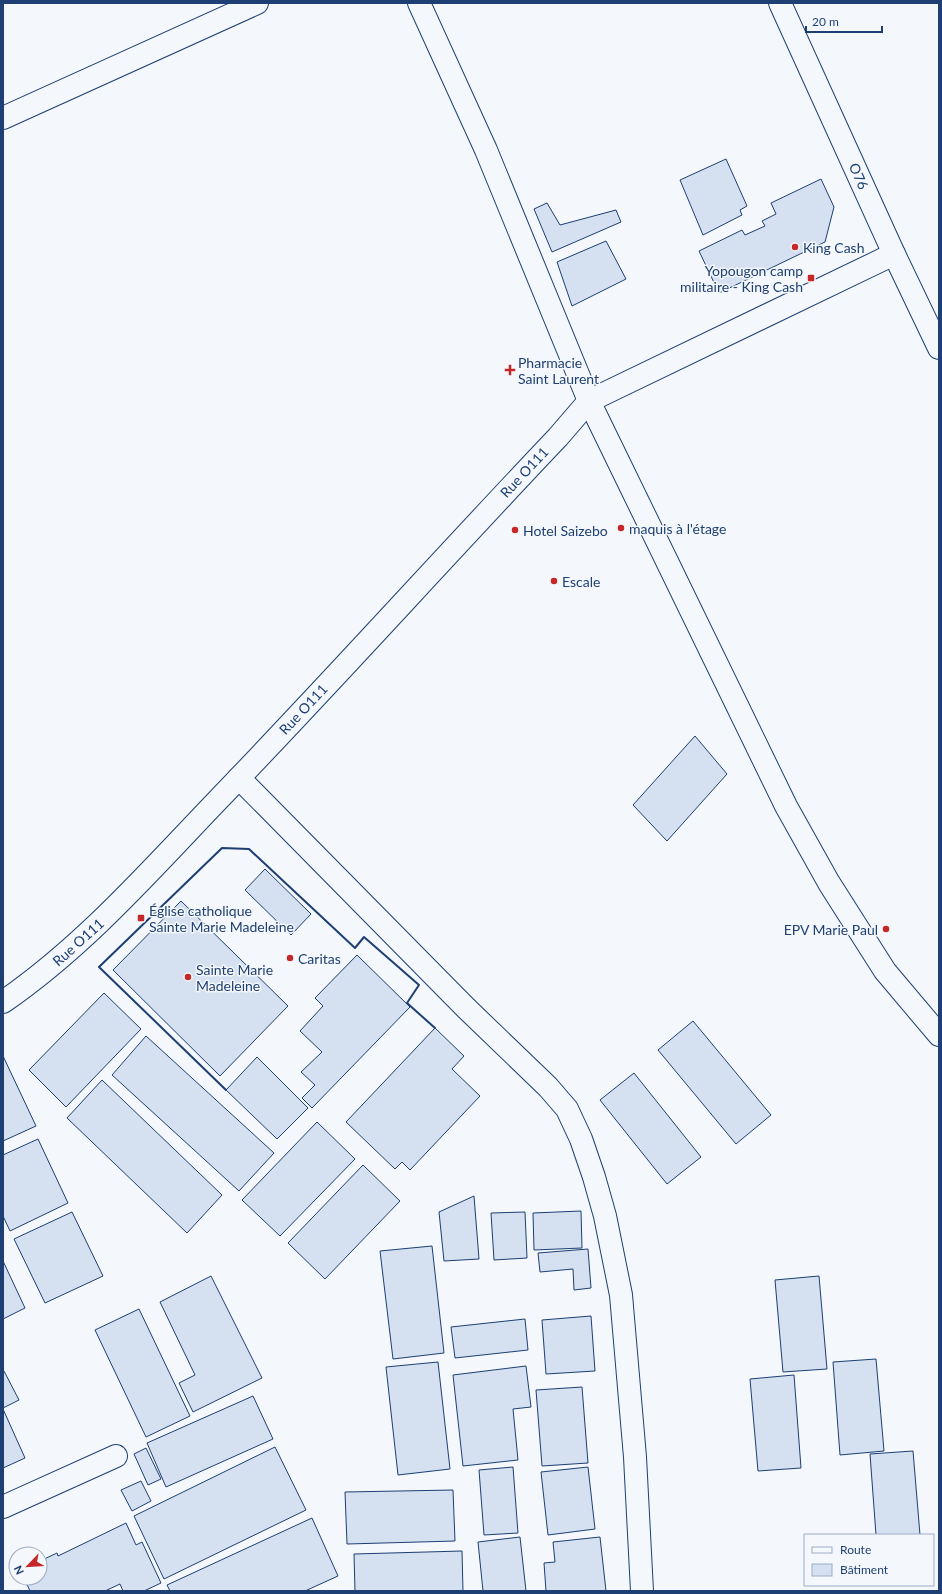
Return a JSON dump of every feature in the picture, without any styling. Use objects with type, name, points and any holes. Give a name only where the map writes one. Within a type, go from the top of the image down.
[{"type":"street","points":[[3,118],[257,3]]},
{"type":"street","points":[[419,3],[486,150],[589,401],[786,806],[830,883],[885,971],[939,1036]]},
{"type":"street","name":"O76","points":[[780,3],[894,254],[939,348]]},
{"type":"street","points":[[589,401],[894,254]]},
{"type":"street","name":"Rue O111","points":[[3,1002],[60,959],[104,919],[239,778],[589,401]]},
{"type":"street","points":[[239,778],[460,1002],[548,1087],[568,1109],[581,1139],[594,1177],[605,1216],[621,1295],[635,1457],[642,1591]]},
{"type":"street","points":[[3,1507],[116,1456]]},
{"type":"building","points":[[726,159],[747,206],[740,210],[742,215],[703,235],[680,180]]},
{"type":"building","points":[[821,179],[834,207],[825,242],[719,293],[699,251],[742,230],[745,235],[765,226],[762,221],[776,214],[771,203]]},
{"type":"building","points":[[547,203],[560,225],[616,210],[621,222],[552,252],[534,209]]},
{"type":"building","points":[[606,241],[626,279],[572,306],[557,262]]},
{"type":"building","points":[[695,736],[727,774],[667,841],[633,805]]},
{"type":"building","points":[[265,869],[311,914],[291,935],[245,890]]},
{"type":"building","points":[[181,901],[288,1006],[220,1076],[113,970]]},
{"type":"building","points":[[357,955],[410,1007],[312,1108],[302,1098],[315,1085],[301,1072],[322,1052],[300,1031],[323,1006],[315,998]]},
{"type":"building","points":[[104,993],[141,1029],[66,1107],[29,1070]]},
{"type":"building","points":[[693,1021],[771,1115],[736,1144],[658,1050]]},
{"type":"building","points":[[435,1028],[464,1056],[452,1069],[480,1096],[410,1170],[402,1162],[395,1169],[346,1122]]},
{"type":"building","points":[[146,1036],[274,1153],[239,1191],[112,1075]]},
{"type":"building","points":[[3,1056],[36,1126],[3,1141]]},
{"type":"building","points":[[257,1057],[308,1108],[277,1139],[226,1090]]},
{"type":"building","points":[[634,1073],[701,1157],[667,1184],[600,1100]]},
{"type":"building","points":[[102,1080],[222,1195],[187,1233],[67,1118]]},
{"type":"building","points":[[317,1122],[355,1159],[280,1236],[242,1200]]},
{"type":"building","points":[[38,1139],[68,1203],[10,1231],[3,1216],[3,1155]]},
{"type":"building","points":[[363,1165],[400,1201],[325,1279],[288,1243]]},
{"type":"building","points":[[474,1196],[479,1259],[444,1261],[439,1212]]},
{"type":"building","points":[[581,1211],[582,1248],[534,1250],[533,1213]]},
{"type":"building","points":[[72,1212],[103,1276],[45,1303],[14,1239]]},
{"type":"building","points":[[525,1212],[527,1258],[494,1260],[491,1213]]},
{"type":"building","points":[[432,1246],[444,1353],[393,1359],[380,1251]]},
{"type":"building","points":[[588,1249],[591,1288],[574,1290],[573,1269],[540,1272],[538,1253]]},
{"type":"building","points":[[3,1261],[25,1308],[3,1319]]},
{"type":"building","points":[[211,1276],[262,1378],[193,1412],[179,1383],[195,1375],[160,1302]]},
{"type":"building","points":[[819,1276],[827,1369],[783,1372],[775,1280]]},
{"type":"building","points":[[139,1309],[190,1416],[146,1437],[95,1330]]},
{"type":"building","points":[[591,1316],[595,1371],[546,1374],[542,1320]]},
{"type":"building","points":[[525,1319],[528,1350],[455,1358],[451,1327]]},
{"type":"building","points":[[876,1359],[884,1451],[840,1455],[833,1362]]},
{"type":"building","points":[[438,1362],[450,1469],[398,1475],[386,1367]]},
{"type":"building","points":[[526,1366],[531,1407],[513,1409],[518,1460],[463,1466],[453,1375]]},
{"type":"building","points":[[4,1371],[19,1400],[3,1408],[3,1372]]},
{"type":"building","points":[[794,1375],[801,1468],[758,1471],[750,1379]]},
{"type":"building","points":[[582,1387],[588,1463],[542,1466],[536,1390]]},
{"type":"building","points":[[253,1396],[273,1439],[166,1487],[147,1443]]},
{"type":"building","points":[[3,1409],[25,1458],[3,1468]]},
{"type":"building","points":[[275,1447],[306,1510],[164,1579],[134,1516]]},
{"type":"building","points":[[146,1448],[161,1479],[148,1485],[134,1454]]},
{"type":"building","points":[[913,1451],[920,1534],[876,1534],[870,1454]]},
{"type":"building","points":[[513,1467],[518,1533],[484,1535],[479,1470]]},
{"type":"building","points":[[588,1467],[595,1529],[548,1535],[541,1472]]},
{"type":"building","points":[[141,1481],[151,1501],[132,1511],[121,1490]]},
{"type":"building","points":[[453,1490],[455,1541],[347,1544],[345,1492]]},
{"type":"building","points":[[312,1518],[338,1576],[305,1591],[170,1591],[167,1585]]},
{"type":"building","points":[[126,1523],[136,1545],[142,1542],[161,1583],[144,1591],[123,1591],[120,1584],[105,1591],[30,1591],[28,1586],[48,1586],[48,1557],[57,1553],[58,1556]]},
{"type":"building","points":[[520,1537],[526,1591],[483,1591],[478,1542]]},
{"type":"building","points":[[600,1537],[606,1591],[546,1591],[544,1563],[555,1562],[553,1542]]},
{"type":"building","points":[[462,1551],[463,1591],[355,1591],[354,1554]]},
{"type":"wall","points":[[226,1090],[99,967],[222,848],[249,849],[355,948],[364,937],[419,985],[407,1003],[435,1028]]},
{"type":"place","name":"King Cash","points":[[795,247]]},
{"type":"place","name":"Yopougon camp militaire - King Cash","points":[[811,278]]},
{"type":"place","name":"Pharmacie Saint Laurent","points":[[510,370]]},
{"type":"place","name":"maquis à l'étage","points":[[621,528]]},
{"type":"place","name":"Hotel Saizebo","points":[[515,530]]},
{"type":"place","name":"Escale","points":[[554,581]]},
{"type":"place","name":"Église catholique Sainte Marie Madeleine","points":[[141,918]]},
{"type":"place","name":"EPV Marie Paul","points":[[886,929]]},
{"type":"place","name":"Caritas","points":[[290,958]]},
{"type":"place","name":"Sainte Marie Madeleine","points":[[188,977]]}]
